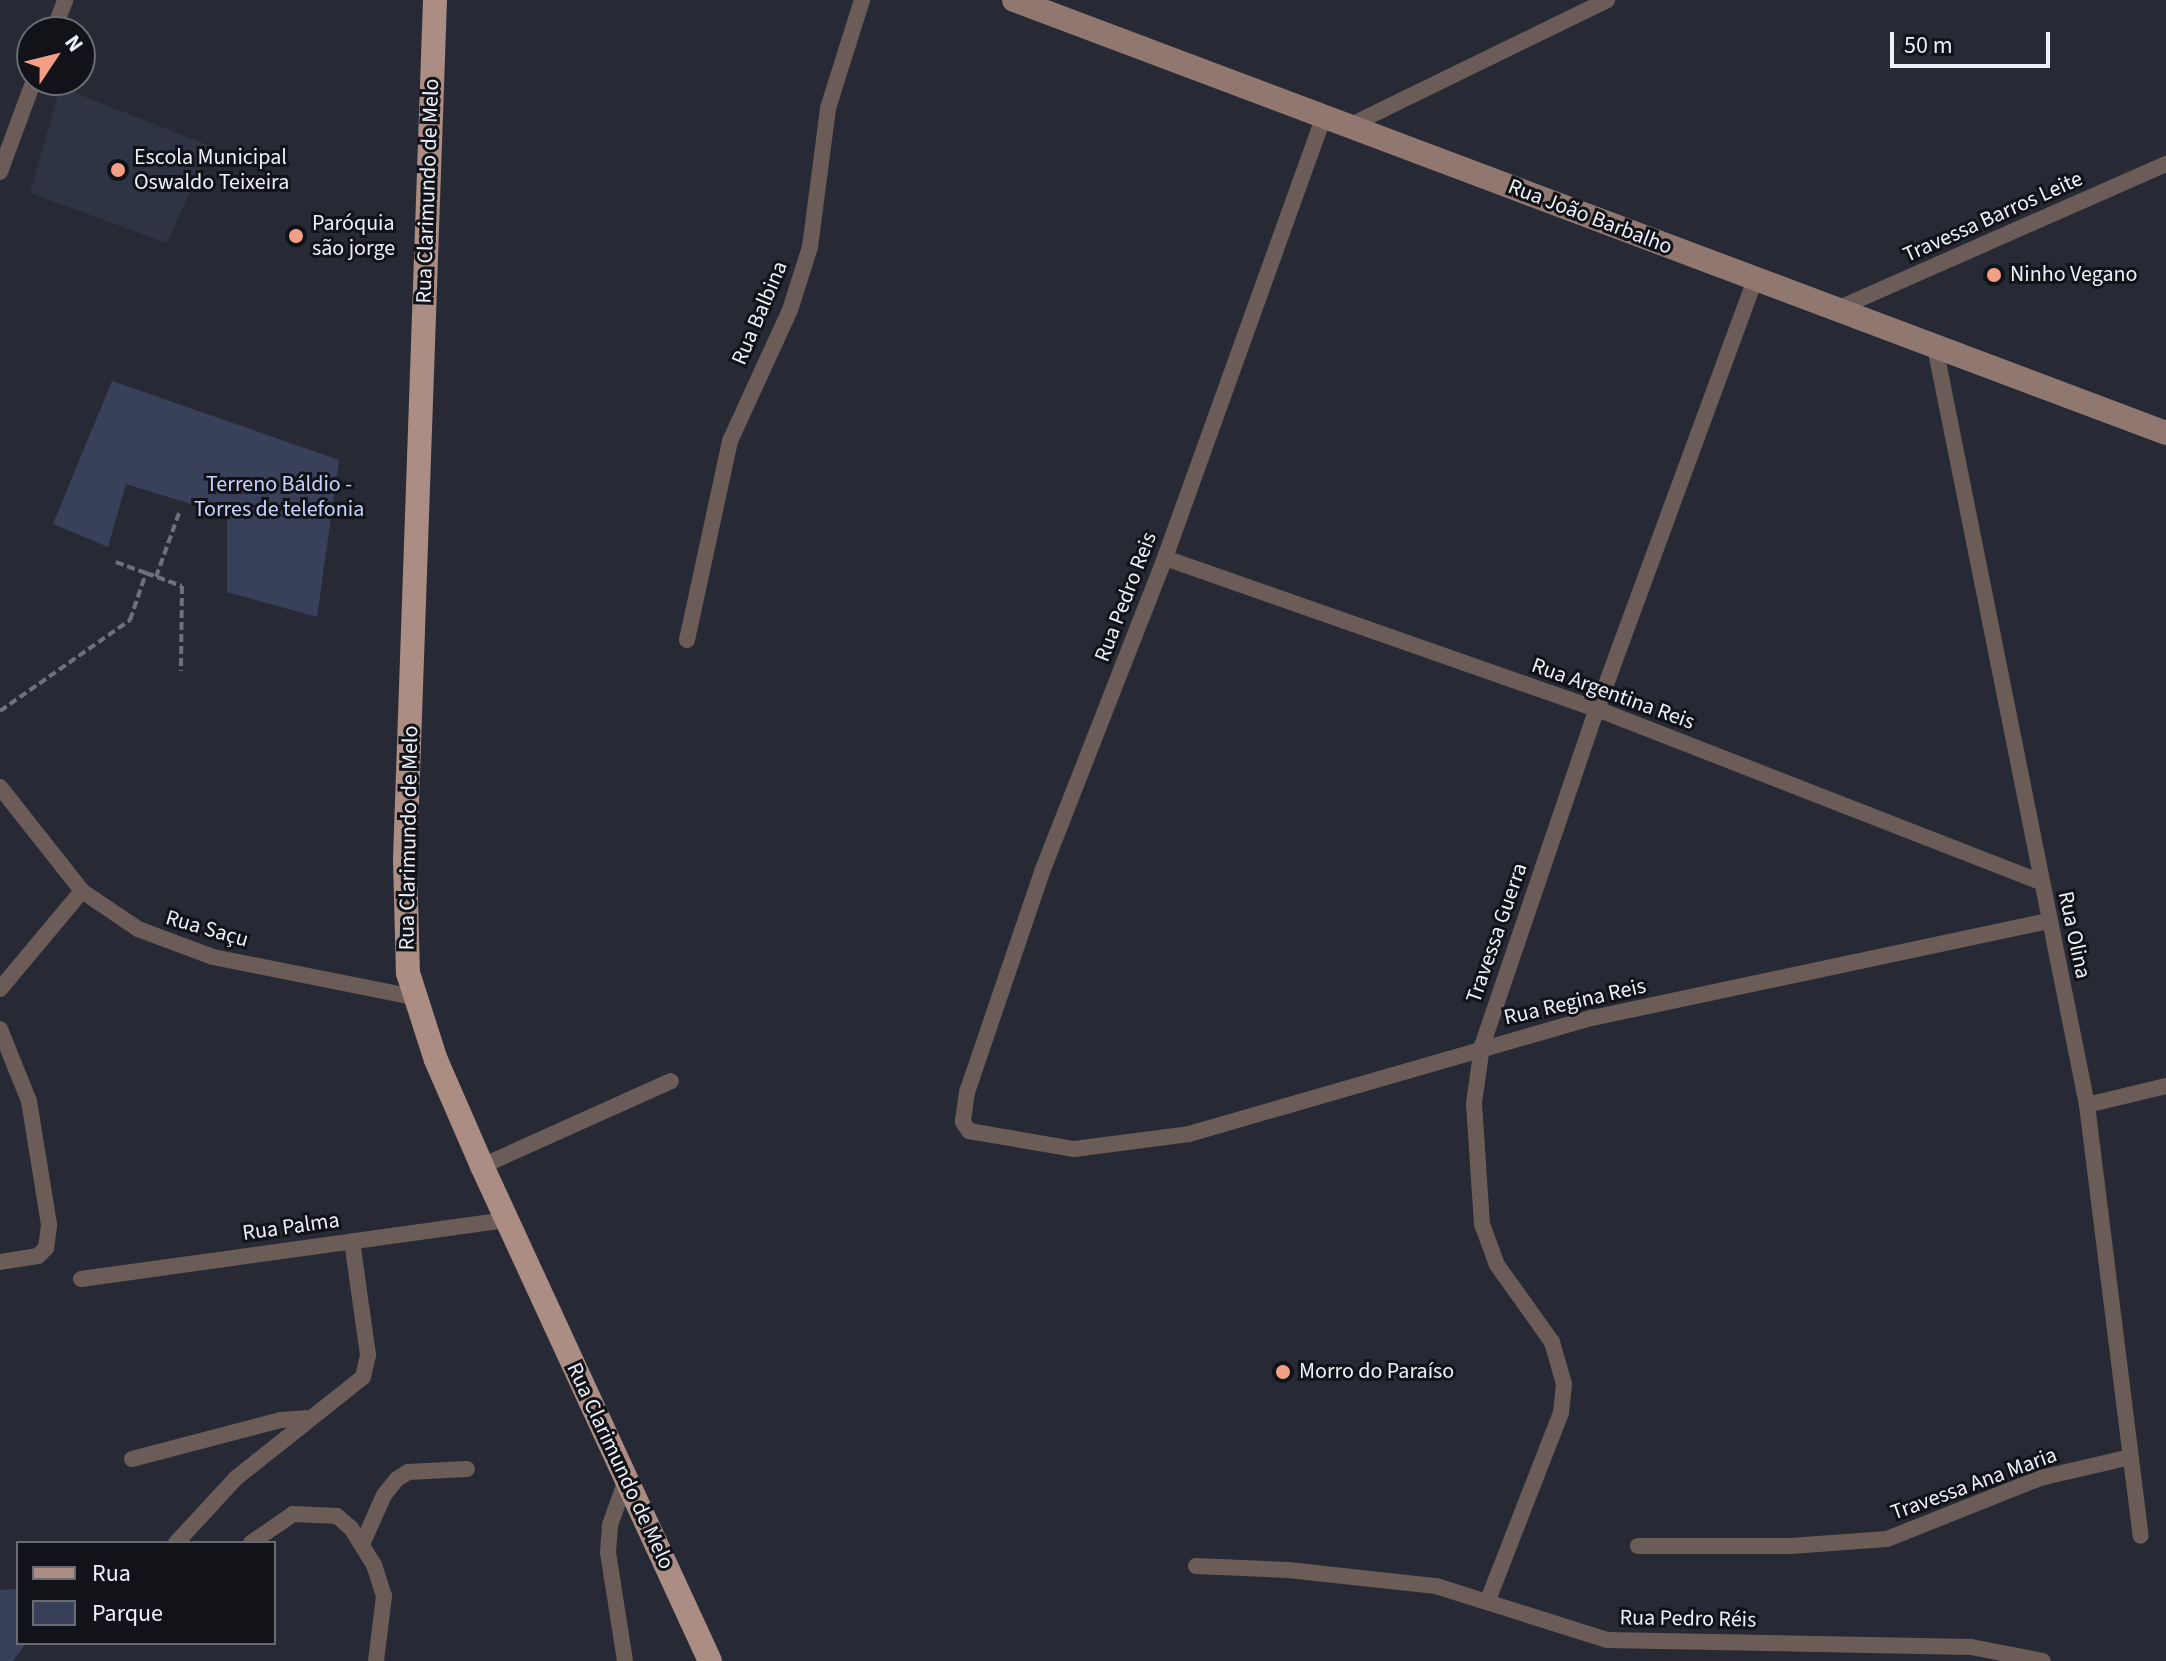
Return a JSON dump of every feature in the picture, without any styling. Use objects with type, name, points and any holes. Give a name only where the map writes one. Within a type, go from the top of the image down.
[{"type":"main road","name":"Rua Clarimundo de Melo","points":[[435,0],[405,860],[404,935],[414,997],[482,1166],[710,1661]]},
{"type":"street","name":"Rua Balbina","points":[[687,640],[730,441],[790,310],[810,247],[828,108],[862,0]]},
{"type":"street","name":"Rua João Barbalho","points":[[1014,0],[2166,433]]},
{"type":"street","points":[[1349,126],[1607,0]]},
{"type":"street","points":[[0,172],[28,96]]},
{"type":"street","name":"Rua Pedro Reis","points":[[967,1092],[1042,872],[1165,558],[1324,116]]},
{"type":"street","name":"Travessa Barros Leite","points":[[1837,309],[2166,164]]},
{"type":"street","name":"Travessa Guerra","points":[[1488,1600],[1561,1413],[1564,1384],[1552,1342],[1497,1265],[1482,1224],[1474,1103],[1482,1046],[1597,709],[1755,279]]},
{"type":"street","name":"Rua Olina","points":[[1935,347],[2087,1105],[2141,1536]]},
{"type":"street","name":"Rua Argentina Reis","points":[[1165,558],[1597,709],[2041,882]]},
{"type":"street","name":"Rua Saçu","points":[[0,787],[82,891],[109,912],[168,944],[414,997]]},
{"type":"street","points":[[0,989],[82,891]]},
{"type":"street","name":"Rua Regina Reis","points":[[967,1092],[963,1122],[969,1131],[1047,1146],[1108,1148],[1189,1134],[1482,1046],[1592,1018],[2048,921]]},
{"type":"street","points":[[0,1029],[29,1101],[49,1225],[46,1248],[38,1256],[0,1262]]},
{"type":"street","points":[[482,1166],[671,1081]]},
{"type":"street","points":[[2087,1105],[2166,1086]]},
{"type":"street","name":"Rua Palma","points":[[81,1279],[508,1220]]},
{"type":"street","points":[[178,1541],[236,1478],[358,1383],[368,1366],[352,1241]]},
{"type":"street","points":[[132,1459],[281,1420],[310,1418]]},
{"type":"street","name":"Travessa Ana Maria","points":[[1638,1546],[1791,1546],[1887,1539],[2040,1478],[2131,1457]]},
{"type":"street","points":[[363,1542],[384,1495],[397,1479],[408,1472],[467,1469]]},
{"type":"street","points":[[625,1661],[608,1553],[610,1525],[626,1480]]},
{"type":"street","points":[[253,1541],[274,1523],[314,1512],[337,1516],[363,1542],[384,1596],[376,1661]]},
{"type":"street","name":"Rua Pedro Réis","points":[[1196,1566],[1396,1580],[1488,1600],[1607,1640],[1971,1647],[2043,1661]]},
{"type":"path","points":[[156,577],[179,513]]},
{"type":"path","points":[[113,561],[182,586],[181,671]]},
{"type":"path","points":[[0,711],[130,620],[146,573]]},
{"type":"shaded area","name":"Escola Municipal Oswaldo Teixeira","points":[[57,96],[83,96],[210,146],[167,243],[30,193]]},
{"type":"green space","name":"Terreno Báldio - Torres de telefonia","points":[[112,381],[339,460],[317,617],[227,592],[227,515],[126,484],[108,547],[53,524]]},
{"type":"green space","points":[[16,1589],[16,1645],[25,1645],[13,1661],[0,1661],[0,1590]]},
{"type":"place","name":"Escola Municipal Oswaldo Teixeira","points":[[118,170]]},
{"type":"place","name":"Paróquia são jorge","points":[[296,236]]},
{"type":"place","name":"Ninho Vegano","points":[[1994,275]]},
{"type":"place","name":"Morro do Paraíso","points":[[1283,1372]]}]
